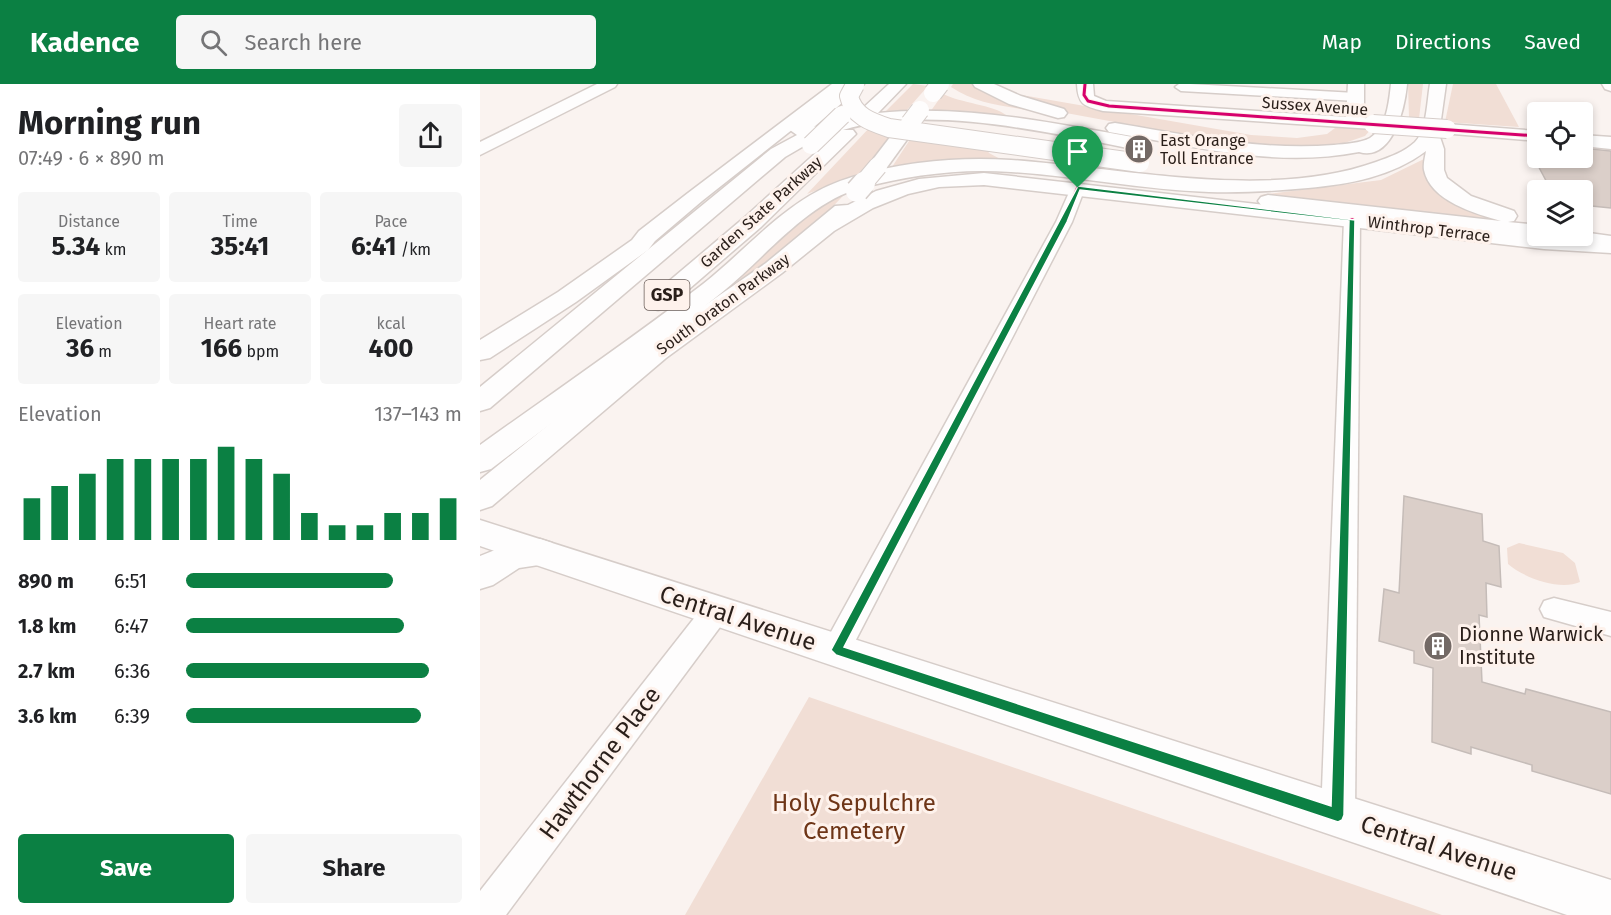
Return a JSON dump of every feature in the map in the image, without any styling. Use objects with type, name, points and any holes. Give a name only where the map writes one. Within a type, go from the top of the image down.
[{"type":"main road","points":[[480,149],[609,84]]},
{"type":"main road","points":[[640,245],[647,236],[690,201],[842,84]]},
{"type":"main road","points":[[480,352],[567,297],[640,245],[659,236],[856,84]]},
{"type":"main road","points":[[856,84],[849,96],[853,109],[866,118],[889,128],[1147,147]]},
{"type":"main road","name":"Garden State Parkway","points":[[480,448],[713,256],[798,182],[874,84]]},
{"type":"main road","name":"Garden State Parkway","points":[[480,416],[687,253],[811,145],[870,111],[898,84]]},
{"type":"main road","points":[[981,84],[1006,96],[1147,147]]},
{"type":"main road","name":"Sussex Avenue","points":[[1085,84],[1085,97],[1090,102],[1114,107],[1368,130],[1527,135]]},
{"type":"main road","points":[[1389,84],[1395,106]]},
{"type":"main road","points":[[1368,130],[1389,129],[1399,84]]},
{"type":"main road","points":[[1436,85],[1438,131],[1434,171],[1444,186],[1461,199],[1485,209],[1527,219]]},
{"type":"main road","points":[[945,91],[991,107],[1271,178],[1369,171]]},
{"type":"main road","name":"South Oraton Parkway","points":[[480,498],[656,352],[774,268],[826,226],[878,166],[915,117],[945,91]]},
{"type":"main road","points":[[1356,91],[1354,114],[1368,130]]},
{"type":"main road","points":[[480,402],[778,153],[804,137],[837,126],[871,119],[941,116],[1005,122],[1147,147],[1285,162],[1337,157],[1360,150],[1368,130]]},
{"type":"main road","points":[[480,461],[713,288],[805,208],[833,191],[882,175],[949,166],[1010,166],[1185,184],[1252,186],[1332,180],[1359,176],[1403,159],[1438,131]]},
{"type":"main road","points":[[1593,141],[1611,143]]},
{"type":"main road","points":[[1115,178],[1150,186],[1527,231]]},
{"type":"main road","name":"Winthrop Terrace","points":[[826,226],[863,203],[883,194],[926,183],[994,179],[1544,242],[1611,245]]},
{"type":"main road","points":[[1593,230],[1611,232]]},
{"type":"main road","points":[[1593,241],[1611,245]]},
{"type":"main road","name":"Central Avenue","points":[[480,533],[1611,905]]},
{"type":"main road","points":[[480,574],[515,555],[540,553]]},
{"type":"street","points":[[1181,87],[1356,91]]},
{"type":"street","points":[[836,650],[1064,222],[1078,188]]},
{"type":"street","points":[[1338,815],[1352,220]]},
{"type":"street","points":[[1554,609],[1611,624]]},
{"type":"street","name":"Hawthorne Place","points":[[484,915],[716,611]]},
{"type":"green space","points":[[913,84],[928,86],[905,112],[885,112]]},
{"type":"green space","points":[[953,84],[972,84],[1029,110],[979,100],[951,87]]},
{"type":"green space","points":[[1408,84],[1423,84],[1419,119],[1409,118]]},
{"type":"green space","points":[[1453,84],[1496,84],[1519,127],[1445,122]]},
{"type":"green space","points":[[1004,92],[1251,135],[1297,138],[1327,134],[1339,125],[1373,127],[1365,136],[1333,147],[1250,147],[1066,113]]},
{"type":"green space","points":[[943,94],[993,109],[1006,115],[930,112]]},
{"type":"green space","points":[[872,125],[895,132],[863,173],[807,194]]},
{"type":"green space","points":[[913,135],[985,145],[989,153],[1002,160],[890,170]]},
{"type":"green space","points":[[1424,159],[1427,178],[1444,194],[1471,208],[1525,225],[1260,195],[1381,180]]},
{"type":"green space","points":[[849,189],[836,204],[791,243],[726,291],[722,288],[804,217]]},
{"type":"green space","points":[[1519,543],[1563,553],[1575,563],[1580,582],[1563,585],[1542,582],[1515,569],[1508,564],[1507,548]]},
{"type":"green space","name":"Holy Sepulchre Cemetery","points":[[809,697],[1442,915],[685,915]]},
{"type":"building","points":[[1593,149],[1611,151],[1611,208],[1593,206],[1593,180],[1546,180],[1539,168],[1593,168]]},
{"type":"building","name":"Dionne Warwick Institute","points":[[1404,496],[1482,514],[1483,541],[1499,546],[1501,587],[1486,583],[1487,617],[1479,615],[1482,682],[1525,694],[1526,689],[1611,712],[1611,794],[1532,771],[1532,765],[1471,747],[1471,754],[1432,742],[1433,668],[1414,663],[1414,651],[1379,641],[1384,589],[1399,593]]},
{"type":"cycle path","points":[[1085,84],[1084,95],[1088,101],[1109,106],[1527,135]]},
{"type":"cycle path","points":[[836,650],[1064,222],[1078,188]]},
{"type":"cycle path","points":[[1338,815],[1352,220]]},
{"type":"place","name":"East Orange Toll Entrance","points":[[1139,149]]},
{"type":"place","name":"Dionne Warwick Institute","points":[[1438,646]]},
{"type":"route","points":[[1078,188],[1352,220],[1338,815],[836,650],[1064,222],[1078,188]]}]
